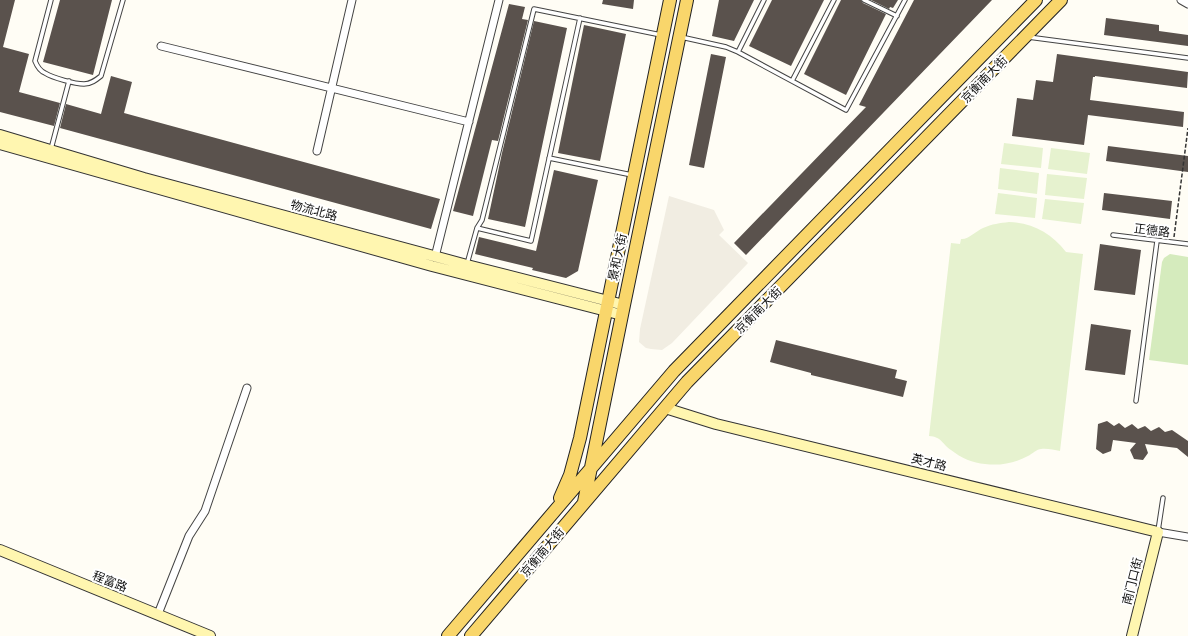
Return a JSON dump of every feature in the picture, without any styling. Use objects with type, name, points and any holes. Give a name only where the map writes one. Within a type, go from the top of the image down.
[{"type":"main road","name":"景和大街","points":[[554,512],[570,475],[580,438],[670,0]]},
{"type":"main road","name":"景和大街","points":[[584,503],[687,0]]},
{"type":"main road","name":"京衡南大街","points":[[448,636],[674,370],[1036,0]]},
{"type":"main road","name":"京衡南大街","points":[[471,636],[687,382],[1061,0]]},
{"type":"street","points":[[317,151],[352,0]]},
{"type":"street","points":[[436,253],[499,0]]},
{"type":"street","points":[[1181,0],[1188,4]]},
{"type":"street","points":[[161,46],[469,122]]},
{"type":"street","name":"物流北路","points":[[0,135],[144,178],[467,265],[606,306]]},
{"type":"street","name":"物流北路","points":[[0,144],[438,268],[623,310]]},
{"type":"street","points":[[158,614],[189,536],[205,511],[247,388]]},
{"type":"street","name":"英才路","points":[[665,408],[716,424],[1158,532],[1188,537]]},
{"type":"street","name":"南门口街","points":[[1132,636],[1158,532]]},
{"type":"street","name":"程富路","points":[[0,550],[210,636]]},
{"type":"lane","points":[[51,0],[35,61],[40,70],[44,73],[69,81],[85,84],[93,82],[101,76],[123,0]]},
{"type":"lane","points":[[738,52],[764,0]]},
{"type":"lane","points":[[792,81],[834,0]]},
{"type":"lane","points":[[864,0],[897,16]]},
{"type":"lane","points":[[679,37],[726,47],[738,52],[846,110],[905,0]]},
{"type":"lane","points":[[467,265],[477,228],[482,220],[534,9],[663,35]]},
{"type":"lane","points":[[477,228],[531,241],[580,18]]},
{"type":"lane","points":[[1025,37],[1188,58]]},
{"type":"lane","points":[[51,150],[69,81]]},
{"type":"lane","points":[[549,158],[634,175]]},
{"type":"lane","name":"正德路","points":[[1113,235],[1188,244]]},
{"type":"lane","points":[[1136,401],[1157,240]]},
{"type":"lane","points":[[1158,532],[1163,498]]},
{"type":"path","points":[[1173,242],[1188,128]]},
{"type":"green space","points":[[1004,143],[1043,148],[1041,168],[1001,164]]},
{"type":"green space","points":[[1051,148],[1090,153],[1087,174],[1048,169]]},
{"type":"green space","points":[[1000,168],[1039,173],[1037,194],[998,189]]},
{"type":"green space","points":[[1047,174],[1087,178],[1084,199],[1045,195]]},
{"type":"green space","points":[[998,193],[1037,198],[1035,218],[995,214]]},
{"type":"green space","points":[[1045,199],[1084,203],[1081,224],[1042,219]]},
{"type":"green space","points":[[1009,222],[1026,224],[1041,230],[1054,239],[1066,252],[1083,254],[1060,451],[1039,449],[1018,460],[991,465],[976,463],[963,458],[939,439],[929,436],[951,243],[960,244],[961,239],[969,237],[983,228]]},
{"type":"green space","points":[[1170,254],[1188,257],[1188,365],[1149,360],[1162,262],[1164,258]]},
{"type":"shaded area","points":[[669,196],[714,210],[724,230],[719,235],[748,263],[672,343],[662,350],[646,348],[639,342],[640,329]]},
{"type":"building","points":[[0,0],[15,0],[3,47],[29,54],[19,92],[60,103],[54,126],[0,112]]},
{"type":"building","points":[[60,0],[112,0],[93,75],[43,62]]},
{"type":"building","points":[[603,0],[634,0],[633,9],[602,4]]},
{"type":"building","points":[[719,0],[754,0],[734,41],[712,36]]},
{"type":"building","points":[[772,0],[824,0],[791,66],[749,46]]},
{"type":"building","points":[[841,0],[861,0],[863,3],[886,14],[846,95],[804,74]]},
{"type":"building","points":[[871,0],[898,0],[893,8],[890,7],[889,9]]},
{"type":"building","points":[[914,0],[992,0],[746,255],[734,243],[866,107],[859,105]]},
{"type":"building","points":[[509,4],[525,7],[522,19],[528,20],[498,141],[492,140],[473,216],[453,211]]},
{"type":"building","points":[[1106,18],[1159,25],[1159,31],[1188,35],[1188,46],[1104,35]]},
{"type":"building","points":[[534,21],[567,28],[525,227],[488,219],[502,153]]},
{"type":"building","points":[[584,25],[626,34],[600,161],[558,153]]},
{"type":"building","points":[[711,54],[726,57],[704,168],[689,165]]},
{"type":"building","points":[[1057,54],[1188,72],[1187,88],[1095,76],[1093,77],[1090,100],[1184,112],[1183,127],[1088,115],[1084,145],[1012,136],[1017,98],[1033,100],[1036,80],[1053,82]]},
{"type":"building","points":[[111,76],[132,82],[124,113],[440,199],[431,229],[60,128],[66,104],[101,114]]},
{"type":"building","points":[[1108,146],[1188,156],[1188,172],[1106,161]]},
{"type":"building","points":[[554,170],[598,180],[578,271],[566,278],[532,270],[533,268],[475,254],[479,237],[536,251]]},
{"type":"building","points":[[1104,193],[1172,201],[1170,219],[1102,210]]},
{"type":"building","points":[[1100,244],[1141,250],[1135,295],[1094,290]]},
{"type":"building","points":[[1091,324],[1131,330],[1125,375],[1085,370]]},
{"type":"building","points":[[776,340],[897,370],[895,378],[907,381],[903,397],[811,375],[811,373],[770,362]]},
{"type":"building","points":[[1107,421],[1114,426],[1119,423],[1125,428],[1132,424],[1138,429],[1145,426],[1151,431],[1159,427],[1165,432],[1172,430],[1188,441],[1188,457],[1177,448],[1145,444],[1148,453],[1143,460],[1134,459],[1130,450],[1136,443],[1113,440],[1111,451],[1103,454],[1096,449],[1098,424]]}]
